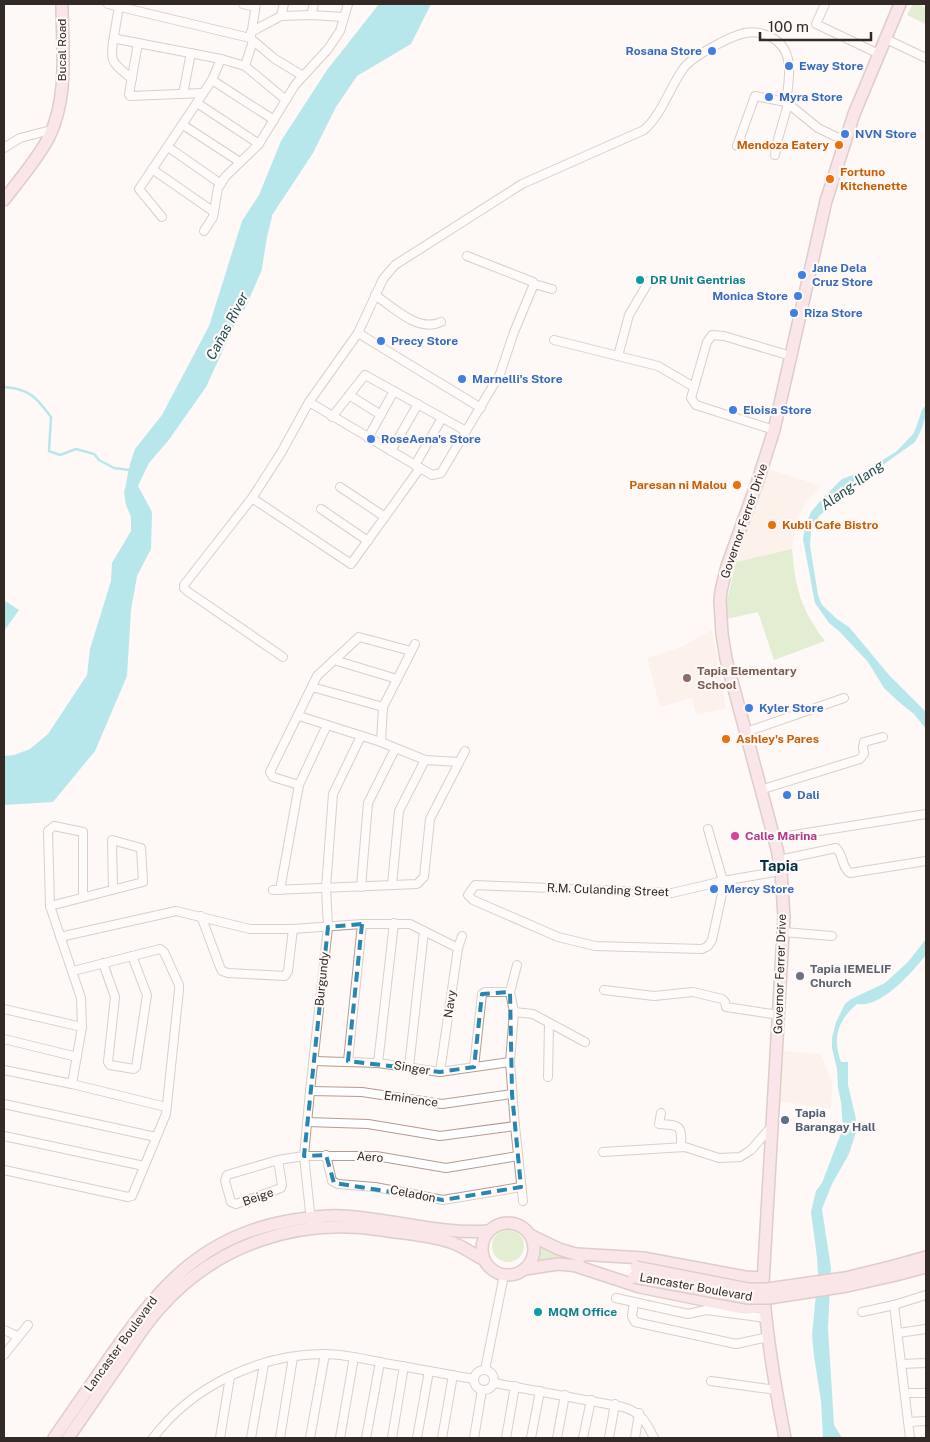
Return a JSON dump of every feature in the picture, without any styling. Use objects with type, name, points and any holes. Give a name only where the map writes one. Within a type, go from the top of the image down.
[{"type":"main road","name":"Bucal Road","points":[[4,200],[30,166],[51,130],[58,107],[63,78],[62,4]]},
{"type":"main road","name":"Governor Ferrer Drive","points":[[785,1438],[768,1337],[763,1278],[784,917],[780,866],[775,838],[760,790],[726,660],[720,601],[727,566],[774,430],[826,201],[854,114],[900,4]]},
{"type":"main road","name":"Lancaster Boulevard","points":[[54,1438],[152,1300],[184,1269],[237,1236],[264,1227],[312,1222],[340,1216],[366,1218],[457,1232],[488,1231]]},
{"type":"main road","name":"Lancaster Boulevard","points":[[68,1438],[160,1308],[197,1274],[241,1247],[312,1222],[440,1239],[454,1243],[483,1259]]},
{"type":"main road","points":[[501,1223],[511,1223],[520,1226],[530,1235],[534,1244],[531,1262],[525,1269],[516,1274],[504,1275],[492,1271],[483,1259],[481,1244],[488,1231],[501,1223]]},
{"type":"main road","name":"Lancaster Boulevard","points":[[530,1235],[559,1249],[575,1260],[748,1298],[769,1298],[847,1286],[895,1270],[926,1257]]},
{"type":"main road","points":[[575,1260],[643,1258],[745,1277],[763,1278]]},
{"type":"main road","points":[[575,1260],[640,1287],[765,1312]]},
{"type":"main road","name":"Lancaster Boulevard","points":[[525,1269],[575,1260]]},
{"type":"main road","name":"Lancaster Boulevard","points":[[895,1270],[926,1267]]},
{"type":"street","points":[[108,4],[139,8],[252,37],[275,59],[303,76]]},
{"type":"street","points":[[243,4],[256,5],[246,66]]},
{"type":"street","points":[[281,16],[284,4]]},
{"type":"street","points":[[311,15],[314,4]]},
{"type":"street","points":[[204,232],[213,217],[220,184],[259,144],[295,84],[328,50],[340,30],[348,4]]},
{"type":"street","points":[[825,4],[816,24],[880,54]]},
{"type":"street","points":[[119,6],[111,51],[112,60],[117,67],[132,79]]},
{"type":"street","points":[[252,37],[281,16],[343,17]]},
{"type":"street","points":[[283,658],[184,588],[184,585],[252,498],[281,453],[309,402],[358,333],[383,279],[395,265],[522,184],[644,130],[655,121],[684,67],[704,52],[743,33],[754,32],[766,35],[776,40],[788,55],[790,73],[787,103],[778,138],[776,155]]},
{"type":"street","points":[[114,36],[117,39],[221,59],[246,66],[286,100]]},
{"type":"street","points":[[886,39],[926,58]]},
{"type":"street","points":[[138,43],[130,96],[203,93]]},
{"type":"street","points":[[183,94],[191,53]]},
{"type":"street","points":[[162,217],[139,189],[212,80],[221,59]]},
{"type":"street","points":[[212,80],[274,120]]},
{"type":"street","points":[[737,146],[755,96],[787,103],[818,128],[845,141]]},
{"type":"street","points":[[197,103],[259,144]]},
{"type":"street","points":[[183,125],[240,162]]},
{"type":"street","points":[[4,148],[20,138],[51,130]]},
{"type":"street","points":[[168,147],[220,184]]},
{"type":"street","points":[[152,169],[214,212]]},
{"type":"street","points":[[467,256],[534,284],[552,288]]},
{"type":"street","points":[[618,356],[629,315],[649,281]]},
{"type":"street","points":[[309,402],[432,475],[441,473],[500,374],[514,332],[534,284]]},
{"type":"street","points":[[375,295],[400,313],[420,323],[434,325],[441,322]]},
{"type":"street","points":[[358,333],[481,408]]},
{"type":"street","points":[[774,430],[696,405],[691,398],[707,342],[712,335],[724,336],[791,356]]},
{"type":"street","points":[[554,340],[658,366],[694,387]]},
{"type":"street","points":[[332,417],[365,375],[466,431]]},
{"type":"street","points":[[368,438],[394,391]]},
{"type":"street","points":[[349,395],[381,414]]},
{"type":"street","points":[[391,451],[418,404]]},
{"type":"street","points":[[252,498],[351,564],[385,517],[417,466],[442,418]]},
{"type":"street","points":[[340,487],[385,517]]},
{"type":"street","points":[[321,510],[368,541]]},
{"type":"street","points":[[299,785],[273,777],[270,772],[317,676],[359,637],[413,648],[383,707],[381,742]]},
{"type":"street","points":[[334,660],[397,679]]},
{"type":"street","points":[[312,687],[383,707]]},
{"type":"street","points":[[746,732],[844,698]]},
{"type":"street","points":[[299,716],[381,742],[425,760],[459,762]]},
{"type":"street","points":[[327,726],[299,785],[277,890],[417,884],[424,877],[430,819],[465,751]]},
{"type":"street","name":"Burgundy","points":[[312,1222],[304,1156],[328,926],[326,888],[334,794],[361,736]]},
{"type":"street","points":[[760,790],[860,759],[864,754],[864,742],[883,737]]},
{"type":"street","points":[[362,886],[368,803],[396,749]]},
{"type":"street","points":[[392,885],[399,811],[425,760]]},
{"type":"street","points":[[775,838],[926,814]]},
{"type":"street","points":[[72,1084],[82,1027],[81,998],[50,906],[48,832],[54,826],[83,832],[83,897]]},
{"type":"street","points":[[708,828],[722,881]]},
{"type":"street","points":[[50,906],[83,897],[113,890],[143,882],[141,848],[112,840],[113,890]]},
{"type":"street","name":"R.M. Culanding Street","points":[[722,881],[722,894],[712,940],[708,946],[702,949],[595,946],[558,937],[473,900],[468,895],[475,885],[672,893],[780,866],[836,848],[841,854],[844,867],[850,873],[926,861]]},
{"type":"street","points":[[60,937],[176,911],[250,928],[293,930],[362,924],[410,924],[458,948]]},
{"type":"street","points":[[201,916],[220,967],[222,971],[228,973],[285,976],[288,971],[293,930]]},
{"type":"street","points":[[378,1063],[394,923]]},
{"type":"street","points":[[348,1061],[362,924]]},
{"type":"street","points":[[409,1067],[424,931]]},
{"type":"street","points":[[783,932],[832,936]]},
{"type":"street","name":"Navy","points":[[440,1072],[458,948],[462,936]]},
{"type":"street","points":[[4,1170],[128,1197],[132,1196],[166,1114],[179,985],[164,952],[160,949],[73,971]]},
{"type":"street","points":[[103,964],[116,997],[108,1062],[110,1065],[134,1069],[136,1067],[147,995],[132,956]]},
{"type":"street","points":[[517,965],[510,992],[514,1012],[510,1062],[523,1201]]},
{"type":"street","points":[[604,990],[654,996],[699,992],[722,999],[726,1007],[779,1015]]},
{"type":"street","points":[[474,1067],[482,994],[485,992],[510,992]]},
{"type":"street","points":[[4,1009],[82,1027]]},
{"type":"street","points":[[514,1012],[533,1014],[584,1042]]},
{"type":"street","points":[[548,1077],[549,1023]]},
{"type":"street","points":[[4,1039],[77,1057]]},
{"type":"street","name":"Singer","points":[[314,1061],[378,1063],[440,1072],[510,1062]]},
{"type":"street","points":[[4,1070],[166,1107]]},
{"type":"street","name":"Eminence","points":[[310,1091],[362,1092],[442,1104],[512,1094]]},
{"type":"street","points":[[4,1104],[156,1137]]},
{"type":"street","points":[[660,1113],[659,1124],[680,1127],[682,1131],[681,1147]]},
{"type":"street","points":[[307,1122],[368,1124],[440,1136],[515,1126]]},
{"type":"street","points":[[603,1152],[681,1147],[694,1149],[719,1158],[740,1157],[751,1150],[773,1124]]},
{"type":"street","points":[[4,1136],[144,1166]]},
{"type":"street","name":"Celadon","points":[[326,1155],[332,1180],[338,1184],[375,1187],[443,1200],[522,1187]]},
{"type":"street","name":"Aero","points":[[225,1178],[227,1175],[278,1160],[304,1156],[376,1156],[446,1168],[518,1156]]},
{"type":"street","name":"Beige","points":[[225,1178],[231,1202],[236,1204],[281,1188],[278,1160]]},
{"type":"street","points":[[485,1370],[504,1275]]},
{"type":"street","points":[[862,1312],[926,1295]]},
{"type":"street","points":[[616,1298],[688,1314],[706,1310],[765,1312]]},
{"type":"street","points":[[634,1302],[632,1316],[635,1322],[736,1344],[768,1337]]},
{"type":"street","points":[[894,1305],[910,1438]]},
{"type":"street","points":[[4,1355],[17,1336],[28,1325]]},
{"type":"street","points":[[898,1333],[926,1329]]},
{"type":"street","points":[[4,1330],[17,1336]]},
{"type":"street","points":[[156,1438],[183,1405],[205,1390],[230,1377],[264,1364],[293,1357],[324,1354],[354,1357],[474,1379]]},
{"type":"street","points":[[310,1438],[324,1354]]},
{"type":"street","points":[[280,1438],[293,1357]]},
{"type":"street","points":[[340,1438],[354,1357]]},
{"type":"street","points":[[366,1438],[380,1362]]},
{"type":"street","points":[[251,1438],[264,1364]]},
{"type":"street","points":[[901,1364],[926,1364]]},
{"type":"street","points":[[392,1438],[404,1366]]},
{"type":"street","points":[[485,1370],[493,1374],[494,1383],[488,1390],[482,1390],[477,1387],[474,1379],[477,1373],[485,1370]]},
{"type":"street","points":[[417,1438],[429,1371]]},
{"type":"street","points":[[442,1438],[453,1375]]},
{"type":"street","points":[[220,1438],[230,1377]]},
{"type":"street","points":[[711,1381],[776,1390]]},
{"type":"street","points":[[494,1383],[615,1404],[639,1413],[654,1438]]},
{"type":"street","points":[[506,1438],[515,1386]]},
{"type":"street","points":[[474,1438],[482,1390]]},
{"type":"street","points":[[531,1438],[540,1391]]},
{"type":"street","points":[[905,1393],[926,1393]]},
{"type":"street","points":[[557,1438],[565,1395]]},
{"type":"street","points":[[583,1438],[591,1400]]},
{"type":"street","points":[[609,1438],[615,1404]]},
{"type":"street","points":[[635,1438],[639,1413]]},
{"type":"street","points":[[908,1422],[926,1422]]},
{"type":"highlighted area","points":[[362,924],[348,1061],[440,1072],[474,1067],[482,994],[510,992],[512,1094],[521,1187],[443,1200],[334,1183],[326,1155],[304,1156],[328,927]]},
{"type":"shaded area","name":"Kubli Cafe Bistro","points":[[769,469],[821,486],[805,504],[796,521],[792,549],[736,562]]},
{"type":"shaded area","name":"Tapia Elementary School","points":[[712,630],[726,708],[696,715],[692,698],[660,707],[647,658],[681,647]]},
{"type":"shaded area","points":[[783,1051],[821,1054],[832,1082],[831,1109],[780,1101]]},
{"type":"green space","points":[[913,4],[926,8],[926,24],[907,15]]},
{"type":"green space","points":[[792,549],[797,587],[810,619],[825,641],[774,660],[758,612],[726,619],[727,601],[736,562]]},
{"type":"green space","points":[[508,1230],[520,1234],[524,1246],[520,1258],[508,1262],[496,1258],[492,1246],[496,1234]]},
{"type":"green space","points":[[541,1247],[573,1259],[539,1260]]},
{"type":"water","points":[[379,4],[431,4],[411,44],[357,76],[336,107],[313,153],[259,235],[244,305],[206,387],[168,441],[149,463],[138,486],[152,512],[151,549],[137,576],[131,610],[127,676],[95,751],[53,802],[4,805],[4,756],[14,755],[30,749],[48,734],[87,675],[90,649],[111,581],[112,563],[131,531],[131,517],[124,493],[135,449],[162,415],[209,326],[242,221],[259,195],[281,141],[327,70]]},
{"type":"water","name":"Alang-Ilang","points":[[926,405],[923,424],[915,442],[859,482],[819,516],[811,531],[810,545],[818,595],[822,605],[849,627],[889,675],[926,712],[926,729],[914,714],[884,688],[868,662],[829,623],[815,603],[803,539],[805,526],[811,512],[822,499],[842,479],[867,470],[897,451],[914,433],[922,410]]},
{"type":"water","points":[[5,601],[19,610],[4,631],[4,603]]},
{"type":"water","points":[[926,939],[926,955],[912,971],[886,995],[867,1004],[857,1004],[850,1010],[841,1023],[837,1037],[838,1053],[841,1062],[848,1062],[848,1085],[856,1119],[856,1132],[849,1154],[832,1184],[822,1209],[831,1268],[828,1328],[834,1425],[842,1438],[823,1438],[821,1401],[812,1335],[818,1273],[811,1212],[816,1191],[822,1183],[843,1128],[832,1038],[836,1022],[845,1004],[851,999],[885,983],[908,962]]},
{"type":"waterway","name":"Cañas River","points":[[239,305],[255,268],[265,216]]},
{"type":"waterway","points":[[4,387],[13,388],[32,395],[51,417],[49,451],[60,455],[76,449],[94,454],[99,460],[114,468],[132,469]]},
{"type":"place","name":"Rosana Store","points":[[712,51]]},
{"type":"place","name":"Eway Store","points":[[789,66]]},
{"type":"place","name":"Myra Store","points":[[769,97]]},
{"type":"place","name":"NVN Store","points":[[845,134]]},
{"type":"place","name":"Mendoza Eatery","points":[[839,145]]},
{"type":"place","name":"Fortuno Kitchenette","points":[[830,179]]},
{"type":"place","name":"Jane Dela Cruz Store","points":[[802,275]]},
{"type":"place","name":"DR Unit Gentrias","points":[[640,280]]},
{"type":"place","name":"Monica Store","points":[[798,296]]},
{"type":"place","name":"Riza Store","points":[[794,313]]},
{"type":"place","name":"Precy Store","points":[[381,341]]},
{"type":"place","name":"Marnelli's Store","points":[[462,379]]},
{"type":"place","name":"Eloisa Store","points":[[733,410]]},
{"type":"place","name":"RoseAena's Store","points":[[371,439]]},
{"type":"place","name":"Paresan ni Malou","points":[[737,485]]},
{"type":"place","name":"Kubli Cafe Bistro","points":[[772,525]]},
{"type":"place","name":"Tapia Elementary School","points":[[687,678]]},
{"type":"place","name":"Kyler Store","points":[[749,708]]},
{"type":"place","name":"Ashley's Pares","points":[[726,739]]},
{"type":"place","name":"Dali","points":[[787,795]]},
{"type":"place","name":"Calle Marina","points":[[735,836]]},
{"type":"place","name":"Mercy Store","points":[[714,889]]},
{"type":"place","name":"Tapia IEMELIF Church","points":[[800,976]]},
{"type":"place","name":"Tapia Barangay Hall","points":[[785,1120]]},
{"type":"place","name":"MQM Office","points":[[538,1312]]},
{"type":"district","name":"Tapia","points":[[779,865]]}]
